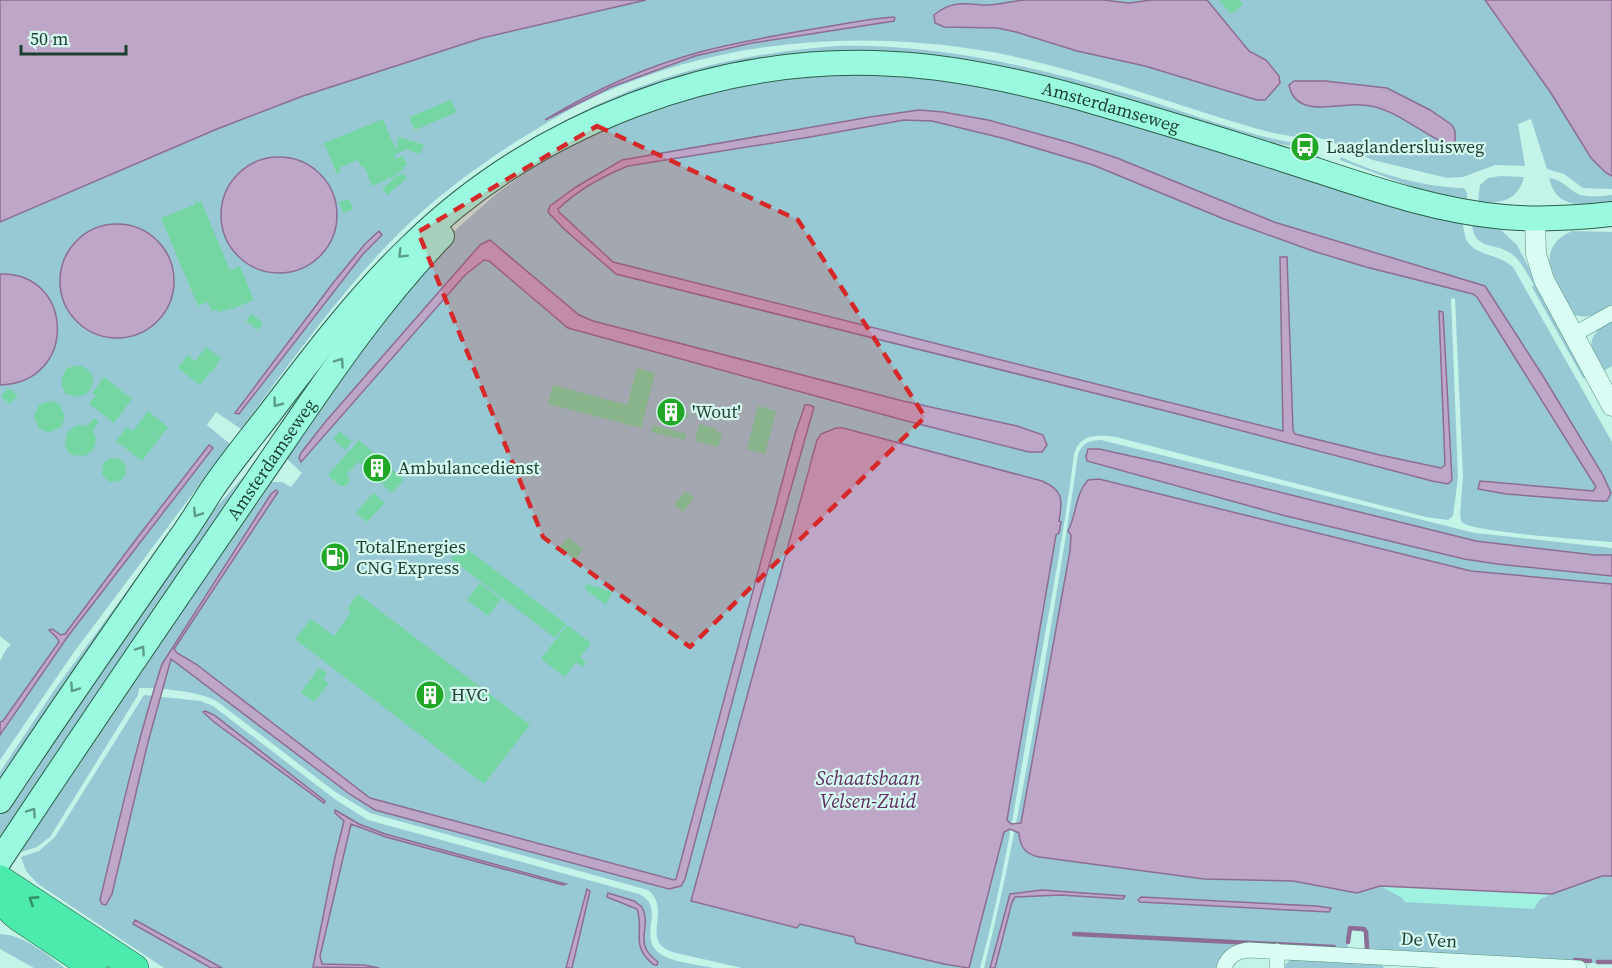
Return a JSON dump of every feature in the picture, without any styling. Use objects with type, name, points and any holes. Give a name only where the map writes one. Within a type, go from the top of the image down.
[{"type":"highway","points":[[0,879],[135,968]]},
{"type":"highway","points":[[6,913],[94,968]]},
{"type":"main road","name":"Amsterdamseweg","points":[[0,801],[81,678],[213,488],[296,379],[363,297],[426,231],[483,185],[546,144],[606,117],[682,89],[765,70],[844,63],[916,66],[992,77],[1050,90],[1415,201],[1485,215],[1535,218],[1612,214]]},
{"type":"main road","name":"Amsterdamseweg","points":[[0,860],[151,634],[362,332],[393,292],[433,246],[485,197],[528,165],[606,117]]},
{"type":"street","points":[[1535,218],[1536,254],[1552,298],[1612,406]]},
{"type":"street","points":[[1573,335],[1612,313]]},
{"type":"street","name":"De Ven","points":[[1224,968],[1228,959],[1237,952],[1249,950],[1579,968]]},
{"type":"street","points":[[1277,951],[1277,968]]},
{"type":"highlighted area","points":[[597,126],[798,220],[925,417],[690,647],[543,537],[418,232]]},
{"type":"shaded area","points":[[646,0],[1485,0],[1551,93],[1591,158],[1605,173],[1612,176],[1612,189],[1583,188],[1564,174],[1547,169],[1531,119],[1518,124],[1525,166],[1495,165],[1463,177],[1447,178],[1373,160],[1307,134],[1305,139],[1234,122],[1062,68],[992,52],[942,45],[892,41],[793,44],[744,50],[647,75],[601,94],[562,114],[459,181],[399,233],[356,279],[241,429],[216,412],[207,425],[230,444],[74,652],[0,760],[0,661],[11,645],[0,636],[0,222],[217,129],[303,96],[482,38]]},
{"type":"shaded area","points":[[836,46],[911,49],[1022,66],[1131,95],[1236,129],[1301,144],[1300,148],[835,54],[550,134],[476,177],[562,123],[646,84],[736,60]]},
{"type":"shaded area","points":[[900,72],[1021,92],[1462,222],[1466,239],[1471,246],[1513,267],[1612,442],[1612,542],[1509,532],[1472,526],[1462,522],[1460,515],[1463,476],[1455,298],[1451,299],[1458,477],[1453,516],[1448,520],[1426,517],[1116,437],[1096,436],[1085,439],[1080,443],[1074,455],[1060,552],[1008,841],[996,905],[980,968],[742,968],[672,952],[663,947],[658,940],[656,932],[658,906],[648,890],[370,813],[334,791],[218,702],[201,695],[180,691],[139,688],[138,695],[50,837],[37,847],[21,852],[23,844],[269,482],[282,482],[291,487],[302,473],[287,459],[288,446],[452,233],[496,194],[533,167],[591,134],[677,100],[790,76]]},
{"type":"shaded area","points":[[1341,157],[1401,179],[1464,188],[1467,199],[1418,189],[1340,160]]},
{"type":"shaded area","points":[[1524,177],[1513,196],[1501,201],[1478,202],[1480,185],[1488,178]]},
{"type":"shaded area","points":[[1549,178],[1558,180],[1582,195],[1612,195],[1612,202],[1574,204],[1566,201],[1553,189]]},
{"type":"shaded area","points":[[1472,225],[1501,230],[1517,245],[1588,380],[1583,378],[1532,287],[1534,285],[1522,264],[1506,250],[1487,245],[1477,239]]},
{"type":"shaded area","points":[[1572,231],[1612,232],[1612,305],[1587,316],[1571,314],[1550,270],[1552,248],[1559,239]]},
{"type":"shaded area","points":[[1612,320],[1612,366],[1601,372],[1593,356],[1593,337],[1597,331]]},
{"type":"shaded area","points":[[1101,440],[1475,533],[1612,548],[1612,964],[1365,950],[1364,932],[1352,930],[1346,950],[1248,946],[1220,968],[984,968],[1008,865],[1028,762],[1078,454],[1087,443]]},
{"type":"shaded area","points":[[253,470],[0,843],[0,815],[59,725],[195,531],[245,475]]},
{"type":"shaded area","points":[[158,549],[0,783],[0,772],[55,689]]},
{"type":"shaded area","points":[[144,695],[201,701],[213,706],[336,800],[368,820],[639,894],[647,900],[651,907],[651,938],[653,946],[659,953],[677,961],[714,968],[164,968],[38,884],[26,871],[21,857],[39,851],[55,837]]},
{"type":"shaded area","points":[[0,934],[26,942],[65,968],[34,968],[0,949]]},
{"type":"shaded area","points":[[1292,958],[1380,963],[1384,968],[1282,968]]},
{"type":"sand","points":[[1380,886],[1552,894],[1540,899],[1534,909],[1405,902],[1401,897]]},
{"type":"water","points":[[0,0],[646,0],[482,38],[303,96],[217,129],[0,222]]},
{"type":"water","points":[[1024,0],[1103,0],[1129,3],[1151,0],[1207,0],[1249,51],[1266,60],[1279,76],[1280,83],[1265,100],[1257,100],[1145,66],[1077,51],[1016,32],[997,28],[944,27],[935,23],[934,15],[953,5],[992,5]]},
{"type":"water","points":[[1485,0],[1612,0],[1612,176],[1591,158],[1551,93]]},
{"type":"water","points":[[893,17],[894,21],[752,43],[695,56],[611,87],[545,120],[620,80],[713,48]]},
{"type":"water","points":[[1294,81],[1325,81],[1387,88],[1430,110],[1452,125],[1455,131],[1455,143],[1452,146],[1440,141],[1397,116],[1375,107],[1362,105],[1309,106],[1293,96],[1289,85]]},
{"type":"water","points":[[919,110],[988,120],[1071,143],[1117,158],[1274,222],[1485,286],[1603,475],[1611,493],[1607,501],[1506,494],[1478,489],[1480,481],[1593,491],[1596,487],[1473,294],[1313,251],[1224,219],[1093,165],[1002,138],[932,121],[904,120],[628,166],[591,184],[558,209],[613,262],[1283,431],[1280,257],[1287,257],[1293,430],[1295,434],[1441,468],[1445,465],[1439,311],[1443,312],[1452,480],[1448,484],[1432,481],[1174,413],[616,274],[548,212],[550,206],[576,187],[622,160]]},
{"type":"water","points":[[279,157],[301,162],[320,174],[332,193],[337,215],[332,237],[320,256],[301,268],[279,273],[257,268],[238,256],[226,237],[221,215],[226,193],[238,174],[257,162]]},
{"type":"water","points":[[117,224],[139,228],[157,241],[170,259],[174,281],[170,303],[157,321],[139,334],[117,338],[95,334],[77,321],[64,303],[60,281],[64,259],[77,241],[95,228]]},
{"type":"water","points":[[379,231],[382,235],[363,254],[239,414],[235,413],[333,283],[365,244]]},
{"type":"water","points":[[490,240],[579,315],[593,321],[903,401],[1017,426],[1043,435],[1047,445],[1042,452],[1029,452],[903,420],[568,328],[489,261],[484,260],[465,275],[301,462],[299,458],[301,453],[326,421],[481,244]]},
{"type":"water","points":[[0,274],[25,278],[43,290],[54,308],[57,328],[54,348],[43,367],[25,380],[0,385]]},
{"type":"water","points":[[805,405],[814,407],[759,601],[685,879],[681,886],[669,889],[375,810],[351,795],[171,659],[148,742],[112,894],[106,905],[102,904],[100,900],[129,781],[162,664],[271,494],[276,490],[278,492],[174,649],[177,653],[196,664],[370,798],[676,879],[795,434]]},
{"type":"water","name":"Schaatsbaan Velsen-Zuid","points":[[836,428],[1042,481],[1054,488],[1060,496],[1059,521],[1061,522],[1059,533],[1056,535],[1007,820],[1011,824],[1021,823],[1070,551],[1071,535],[1068,531],[1084,486],[1088,480],[1099,479],[1471,571],[1612,584],[1612,876],[1602,876],[1552,894],[1380,886],[1357,893],[1293,881],[1204,879],[1039,857],[1027,852],[1022,846],[1019,833],[1010,829],[1004,832],[969,968],[856,943],[854,937],[800,924],[797,928],[691,901],[817,440],[821,434]]},
{"type":"water","points":[[209,445],[213,448],[68,636],[0,735],[0,722],[3,721],[59,642],[49,630],[52,629],[61,635],[65,634]]},
{"type":"water","points":[[1088,449],[1099,449],[1158,462],[1476,541],[1612,555],[1612,576],[1464,559],[1282,515],[1087,461]]},
{"type":"water","points":[[203,712],[214,715],[325,801],[324,803],[214,722]]},
{"type":"water","points":[[335,810],[359,824],[385,834],[566,884],[386,837],[351,824],[320,956],[322,964],[364,965],[379,968],[313,967],[344,821],[335,813]]},
{"type":"water","points":[[587,889],[590,891],[572,968],[566,968]]},
{"type":"water","points":[[1042,890],[1125,896],[1123,899],[1060,895],[1015,897],[995,968],[990,968],[1010,894]]},
{"type":"water","points":[[608,893],[634,901],[642,907],[645,915],[644,942],[650,955],[658,962],[657,965],[646,958],[642,951],[637,909],[607,897]]},
{"type":"water","points":[[1141,897],[1331,908],[1329,912],[1140,902],[1138,900]]},
{"type":"water","points":[[135,920],[222,968],[211,968],[133,924]]},
{"type":"building","points":[[1219,0],[1239,0],[1243,5],[1231,14]]},
{"type":"building","points":[[451,100],[457,112],[415,130],[409,117]]},
{"type":"building","points":[[383,119],[395,148],[398,147],[396,146],[399,137],[424,145],[420,154],[406,149],[394,155],[396,159],[403,156],[407,165],[403,167],[403,171],[389,179],[388,175],[387,180],[372,186],[364,166],[361,167],[358,160],[339,168],[341,172],[337,174],[325,145],[322,144]]},
{"type":"building","points":[[403,174],[407,178],[387,195],[382,189],[397,176]]},
{"type":"building","points":[[195,197],[198,203],[201,201],[230,270],[240,266],[254,300],[232,309],[230,304],[231,309],[218,312],[217,309],[212,311],[208,302],[198,306],[161,218],[196,204]]},
{"type":"building","points":[[349,199],[353,209],[343,213],[339,202]]},
{"type":"building","points":[[252,314],[263,323],[258,330],[246,321]]},
{"type":"building","points":[[206,347],[221,358],[200,385],[178,368],[188,355],[195,361]]},
{"type":"building","points":[[82,366],[88,370],[92,375],[93,384],[85,395],[76,397],[69,394],[67,396],[62,386],[62,377],[67,368]]},
{"type":"building","points":[[637,368],[655,373],[641,428],[548,404],[553,385],[627,405]]},
{"type":"building","points":[[104,377],[132,399],[114,423],[89,404],[96,395],[92,393]]},
{"type":"building","points":[[8,388],[18,395],[10,404],[1,397]]},
{"type":"building","points":[[50,401],[61,404],[65,417],[61,427],[50,432],[38,427],[34,416],[39,405]]},
{"type":"building","name":"'Wout'","points":[[658,402],[683,409],[690,417],[680,421],[655,415]]},
{"type":"building","points":[[758,406],[776,411],[765,454],[747,449]]},
{"type":"building","points":[[148,411],[168,427],[142,461],[116,441],[127,427],[133,431]]},
{"type":"building","points":[[94,418],[99,422],[93,430],[96,439],[94,449],[85,456],[68,452],[65,445],[67,433],[76,425],[87,426]]},
{"type":"building","points":[[699,424],[722,433],[718,447],[695,441]]},
{"type":"building","points":[[653,425],[686,434],[685,440],[651,432]]},
{"type":"building","points":[[340,431],[352,442],[345,450],[333,439]]},
{"type":"building","name":"Ambulancedienst","points":[[359,440],[404,480],[392,493],[358,462],[347,474],[350,481],[345,486],[340,486],[328,475]]},
{"type":"building","points":[[114,458],[123,461],[126,470],[123,479],[114,482],[105,479],[102,470],[105,461]]},
{"type":"building","points":[[685,491],[694,498],[683,512],[674,505]]},
{"type":"building","points":[[373,493],[385,503],[367,522],[356,513]]},
{"type":"building","points":[[568,537],[583,549],[575,560],[560,547]]},
{"type":"building","points":[[462,545],[566,624],[555,638],[451,559]]},
{"type":"building","points":[[480,583],[501,599],[488,616],[467,600]]},
{"type":"building","points":[[587,584],[612,592],[606,605],[585,589]]},
{"type":"building","name":"HVC","points":[[358,594],[530,725],[484,784],[295,639],[311,619],[334,636],[351,612],[347,609]]},
{"type":"building","points":[[567,625],[591,643],[580,657],[586,662],[582,667],[576,662],[565,677],[541,659]]},
{"type":"building","points":[[319,668],[327,673],[323,679],[329,683],[314,702],[301,692]]},
{"type":"waterway","points":[[1348,942],[1350,928],[1364,929],[1367,948]]},
{"type":"waterway","points":[[1074,934],[1334,947]]},
{"type":"waterway","points":[[1575,960],[1590,961]]},
{"type":"waterway","points":[[1598,962],[1612,962]]},
{"type":"place","name":"Laaglandersluisweg","points":[[1305,147]]},
{"type":"place","name":"'Wout'","points":[[671,412]]},
{"type":"place","name":"Ambulancedienst","points":[[377,468]]},
{"type":"place","name":"TotalEnergies CNG Express","points":[[335,557]]},
{"type":"place","name":"HVC","points":[[430,695]]}]
